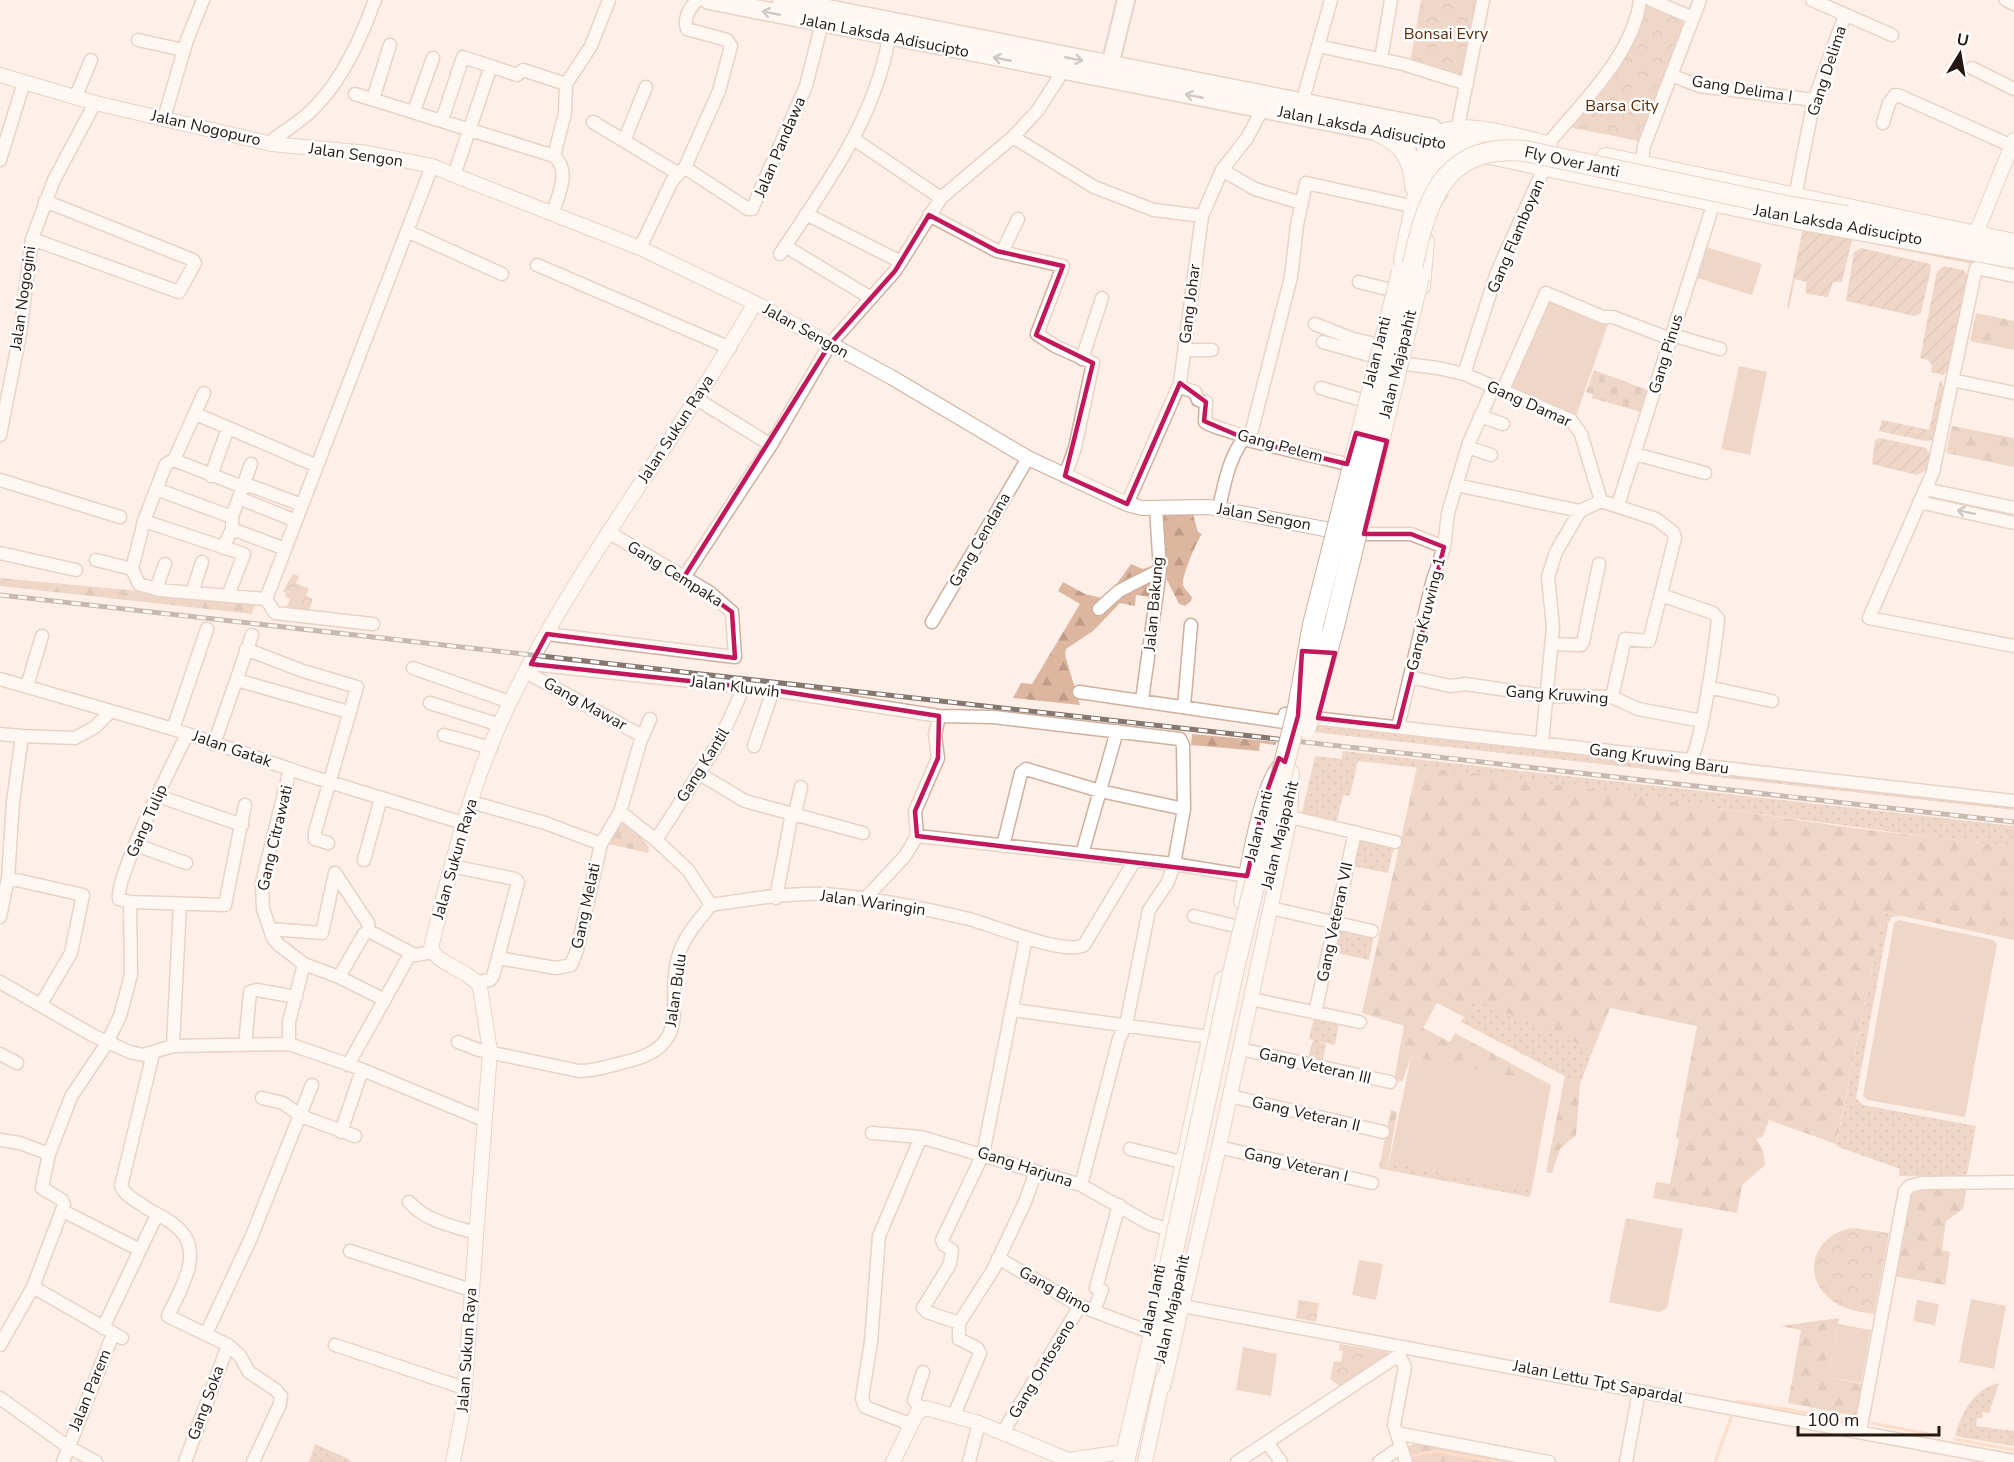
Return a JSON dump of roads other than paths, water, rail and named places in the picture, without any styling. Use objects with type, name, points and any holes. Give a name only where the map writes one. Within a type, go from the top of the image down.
[{"type":"highway","points":[[1379,132],[1399,142],[1408,154],[1425,209]]},
{"type":"highway","name":"Jalan Laksda Adisucipto","points":[[1449,134],[1546,156],[1614,181],[2014,258]]},
{"type":"highway","name":"Jalan Laksda Adisucipto","points":[[1449,134],[1502,155],[1618,161],[2014,244]]},
{"type":"highway","points":[[1425,209],[1449,134]]},
{"type":"highway","name":"Fly Over Janti","points":[[1323,628],[1422,222],[1432,196],[1451,171],[1482,154],[1503,150],[1525,152],[1740,197],[1847,216],[1940,229]]},
{"type":"highway","points":[[1425,209],[1461,176],[1502,155]]},
{"type":"highway","points":[[1614,181],[1572,168],[1561,161],[1566,155],[1618,161]]},
{"type":"highway","name":"Jalan Majapahit","points":[[1137,1462],[1156,1354],[1174,1275],[1425,209]]},
{"type":"highway","name":"Jalan Majapahit","points":[[1305,715],[1313,626],[1410,275]]},
{"type":"highway","name":"Jalan Majapahit","points":[[1174,1275],[1235,964],[1305,715],[1323,628]]},
{"type":"highway","name":"Jalan Majapahit","points":[[1118,1459],[1156,1354]]},
{"type":"main road","name":"Jalan Laksda Adisucipto","points":[[709,0],[818,10]]},
{"type":"main road","name":"Jalan Laksda Adisucipto","points":[[783,0],[903,33],[1064,71],[1256,104],[1302,103],[1314,100],[1449,134]]},
{"type":"main road","points":[[1110,65],[1126,0]]},
{"type":"main road","name":"Jalan Laksda Adisucipto","points":[[903,33],[1110,65],[1256,104],[1379,132],[1449,134]]},
{"type":"main road","name":"Jalan Laksda Adisucipto","points":[[1302,103],[1449,134]]},
{"type":"street","points":[[164,118],[183,50],[203,0]]},
{"type":"street","name":"Jalan Nogopuro","points":[[0,75],[95,103],[272,144],[274,139],[314,108],[343,70],[365,27],[375,0]]},
{"type":"street","points":[[554,156],[566,113],[566,84],[591,46],[609,0]]},
{"type":"street","points":[[640,248],[686,165],[724,77],[731,46],[727,40],[687,29],[685,24],[691,5],[698,0]]},
{"type":"street","points":[[1302,103],[1331,0]]},
{"type":"street","points":[[1381,59],[1391,0]]},
{"type":"street","points":[[1449,134],[1467,84],[1483,0]]},
{"type":"street","name":"Gang Flamboyan","points":[[1464,374],[1497,272],[1546,156],[1630,37],[1636,24],[1640,0]]},
{"type":"street","points":[[1651,0],[1693,18]]},
{"type":"street","points":[[1641,165],[1644,146],[1700,0]]},
{"type":"street","points":[[1812,0],[1892,35]]},
{"type":"street","points":[[2006,0],[2014,4]]},
{"type":"street","name":"Jalan Pandawa","points":[[682,171],[748,209],[753,209],[769,166],[806,87],[818,10]]},
{"type":"street","name":"Gang Delima","points":[[1795,197],[1814,100],[1845,15]]},
{"type":"street","points":[[871,298],[782,250],[855,140],[880,79],[903,33]]},
{"type":"street","points":[[138,40],[183,50]]},
{"type":"street","points":[[373,99],[390,45]]},
{"type":"street","points":[[1318,46],[1381,59],[1467,84]]},
{"type":"street","points":[[442,120],[460,58],[465,57],[517,75],[523,70],[566,84]]},
{"type":"street","points":[[414,111],[433,58]]},
{"type":"street","points":[[76,96],[91,60]]},
{"type":"street","points":[[454,175],[491,66]]},
{"type":"street","points":[[1971,68],[2014,88]]},
{"type":"street","points":[[684,577],[771,445],[830,344],[901,262],[941,198],[1013,137],[1038,110],[1064,71]]},
{"type":"street","name":"Gang Delima I","points":[[1671,75],[1699,86],[1814,100]]},
{"type":"street","points":[[0,160],[24,82]]},
{"type":"street","points":[[624,141],[646,87]]},
{"type":"street","points":[[355,94],[554,156],[562,164],[564,174],[553,213]]},
{"type":"street","points":[[1883,123],[1889,103],[1895,95],[2013,143],[1975,236]]},
{"type":"street","name":"Jalan Nogogini","points":[[0,435],[20,334],[32,239],[45,201],[95,103]]},
{"type":"street","name":"Gang Johar","points":[[1127,504],[1180,383],[1202,216],[1222,170],[1246,138],[1256,104]]},
{"type":"street","points":[[592,122],[682,171]]},
{"type":"street","points":[[1013,137],[1094,187],[1113,195],[1154,210],[1202,216]]},
{"type":"street","points":[[855,140],[941,198]]},
{"type":"street","name":"Jalan Sengon","points":[[272,144],[369,153],[432,166],[640,248],[755,303],[1028,458],[1127,504],[1156,508],[1220,509],[1330,530]]},
{"type":"street","points":[[266,599],[432,166]]},
{"type":"street","points":[[1222,170],[1255,189],[1301,203]]},
{"type":"street","points":[[1220,509],[1231,463],[1245,436],[1252,430],[1291,277],[1306,183],[1425,209]]},
{"type":"street","points":[[32,239],[178,292],[195,263],[194,260],[45,201]]},
{"type":"street","name":"Gang Pinus","points":[[1618,505],[1714,202]]},
{"type":"street","points":[[806,214],[901,262]]},
{"type":"street","points":[[929,215],[1002,252],[1063,266],[1037,334],[1093,363],[1075,448],[1065,476]]},
{"type":"street","points":[[1002,252],[1018,219]]},
{"type":"street","points":[[407,231],[502,274]]},
{"type":"street","name":"Jalan Janti","points":[[1305,715],[1303,639],[1378,351],[1391,290],[1418,240]]},
{"type":"street","name":"Jalan Janti","points":[[1305,715],[1336,646],[1406,364],[1425,278],[1418,240]]},
{"type":"street","points":[[537,265],[730,348]]},
{"type":"street","points":[[2014,276],[1976,268],[1933,472],[1869,618],[2014,646]]},
{"type":"street","points":[[1359,282],[1391,290]]},
{"type":"street","points":[[1444,547],[1448,513],[1480,416],[1498,390],[1546,293],[1603,317],[1613,317],[1671,337],[1720,349]]},
{"type":"street","points":[[1082,358],[1102,298]]},
{"type":"street","name":"Jalan Sukun Raya","points":[[433,952],[431,948],[463,823],[510,702],[547,634],[608,532],[730,348],[755,303]]},
{"type":"street","points":[[1315,324],[1378,351]]},
{"type":"street","points":[[1323,342],[1378,351]]},
{"type":"street","points":[[1184,350],[1212,350]]},
{"type":"street","name":"Gang Damar","points":[[1406,364],[1464,374],[1575,423],[1581,434],[1601,501]]},
{"type":"street","points":[[1952,380],[2014,393]]},
{"type":"street","name":"Gang Pelem","points":[[1180,383],[1183,388],[1195,392],[1198,400],[1206,402],[1205,422],[1214,428],[1245,436],[1251,441],[1347,464]]},
{"type":"street","points":[[1321,388],[1365,401]]},
{"type":"street","points":[[204,393],[174,460],[166,464],[144,522],[132,569],[139,584],[156,589],[266,599]]},
{"type":"street","points":[[695,398],[771,445]]},
{"type":"street","points":[[196,414],[317,466]]},
{"type":"street","points":[[1480,416],[1503,424]]},
{"type":"street","points":[[211,476],[228,428]]},
{"type":"street","points":[[1356,433],[1387,441]]},
{"type":"street","points":[[1468,447],[1491,455]]},
{"type":"street","points":[[1635,454],[1705,473]]},
{"type":"street","name":"Gang Cendana","points":[[932,622],[1028,458]]},
{"type":"street","points":[[174,460],[211,476],[296,521]]},
{"type":"street","points":[[223,548],[251,464]]},
{"type":"street","points":[[0,480],[120,517]]},
{"type":"street","points":[[1456,485],[1580,511]]},
{"type":"street","points":[[241,492],[251,486],[302,505]]},
{"type":"street","points":[[156,489],[285,549]]},
{"type":"street","points":[[1925,489],[2014,508]]},
{"type":"street","points":[[1542,743],[1552,644],[1548,577],[1556,552],[1580,511],[1601,501],[1656,519],[1674,532],[1649,641],[1625,639],[1612,697]]},
{"type":"street","points":[[1919,502],[2014,523]]},
{"type":"street","name":"Jalan Bakung","points":[[1143,700],[1160,570],[1156,508]]},
{"type":"street","points":[[144,522],[244,554],[228,596]]},
{"type":"street","name":"Gang Cempaka","points":[[547,634],[735,657],[732,612],[709,592],[608,532]]},
{"type":"street","name":"Gang Kruwing 1","points":[[1364,534],[1411,534],[1444,547],[1398,727]]},
{"type":"street","points":[[0,552],[76,570]]},
{"type":"street","points":[[96,560],[132,569]]},
{"type":"street","points":[[192,593],[202,562]]},
{"type":"street","points":[[156,589],[165,564]]},
{"type":"street","points":[[1552,644],[1582,644],[1593,605],[1599,564]]},
{"type":"street","points":[[1099,609],[1119,591],[1160,570]]},
{"type":"street","points":[[1660,595],[1717,615],[1716,636],[1702,721],[1695,755],[1690,760]]},
{"type":"street","points":[[266,599],[275,613],[373,624]]},
{"type":"street","points":[[1079,692],[1184,706],[1191,625]]},
{"type":"street","points":[[172,729],[207,629]]},
{"type":"street","points":[[214,744],[252,635]]},
{"type":"street","points":[[27,686],[42,636]]},
{"type":"street","points":[[1303,639],[1306,650],[1318,655],[1336,646]]},
{"type":"street","points":[[246,649],[303,671],[356,686],[314,836],[318,841],[328,843]]},
{"type":"street","points":[[413,668],[510,702]]},
{"type":"street","name":"Jalan Kluwih","points":[[528,668],[773,690],[939,716],[994,717],[1117,731]]},
{"type":"street","name":"Gang Mawar","points":[[528,668],[642,737]]},
{"type":"street","name":"Gang Kruwing","points":[[1410,677],[1450,686],[1466,684],[1546,696],[1612,697],[1638,709],[1702,721]]},
{"type":"street","name":"Jalan Gatak","points":[[0,678],[172,729],[463,823]]},
{"type":"street","points":[[237,680],[345,711]]},
{"type":"street","name":"Gang Kantil","points":[[656,840],[719,742],[744,687]]},
{"type":"street","points":[[1708,687],[1772,700]]},
{"type":"street","points":[[754,746],[773,690]]},
{"type":"street","points":[[430,703],[500,726]]},
{"type":"street","name":"Gang Kruwing Baru","points":[[1184,706],[1284,722],[1285,714],[1305,715],[1690,760],[1697,765],[2014,801]]},
{"type":"street","points":[[0,734],[75,738],[95,727],[111,711]]},
{"type":"street","points":[[864,900],[905,856],[917,836],[915,811],[938,758],[935,735],[939,716]]},
{"type":"street","points":[[471,801],[545,823],[601,844],[621,812],[642,737],[650,719]]},
{"type":"street","points":[[1081,1185],[1119,1039],[1126,1025],[1149,910],[1168,882],[1174,864],[1184,809],[1181,740],[1117,731],[1082,854]]},
{"type":"street","name":"Gang Tulip","points":[[130,902],[119,899],[118,892],[136,845],[187,734]]},
{"type":"street","points":[[444,735],[491,748]]},
{"type":"street","points":[[0,917],[22,736]]},
{"type":"street","name":"Jalan Janti","points":[[1135,1381],[1181,1162],[1261,810],[1275,769],[1285,762],[1292,773],[1290,817],[1219,1147],[1163,1387]]},
{"type":"street","name":"Gang Citrawati","points":[[291,769],[262,883],[262,909],[270,929],[279,945],[304,964],[339,977],[385,1000]]},
{"type":"street","points":[[1003,846],[1022,770],[1026,769],[1100,791],[1184,809]]},
{"type":"street","points":[[698,773],[745,801],[863,833]]},
{"type":"street","points":[[776,898],[793,813],[801,787]]},
{"type":"street","points":[[158,796],[242,825]]},
{"type":"street","points":[[364,860],[381,798]]},
{"type":"street","points":[[1261,810],[1277,804],[1290,817],[1395,842]]},
{"type":"street","points":[[0,1345],[33,1287],[63,1211],[63,1201],[42,1188],[49,1154],[71,1097],[107,1042],[120,1016],[129,987],[130,902],[227,904],[245,805]]},
{"type":"street","points":[[621,812],[688,870],[711,905]]},
{"type":"street","name":"Gang Veteran VII","points":[[1315,1012],[1355,832]]},
{"type":"street","points":[[917,836],[1174,864],[1246,876]]},
{"type":"street","name":"Gang Melati","points":[[498,958],[548,967],[571,965],[601,844]]},
{"type":"street","points":[[136,845],[186,863]]},
{"type":"street","name":"Jalan Waringin","points":[[711,905],[825,894],[970,920],[1026,938],[1071,948],[1084,945],[1135,860]]},
{"type":"street","points":[[369,930],[413,954],[433,952],[477,982],[490,980],[498,958],[517,880],[451,866]]},
{"type":"street","points":[[5,871],[83,895],[71,953],[41,1004]]},
{"type":"street","points":[[270,929],[322,933],[335,873],[368,923],[369,930]]},
{"type":"street","points":[[173,1046],[180,904]]},
{"type":"street","name":"Jalan Bulu","points":[[490,1051],[564,1068],[591,1071],[634,1060],[662,1046],[673,1028],[679,952],[711,905]]},
{"type":"street","points":[[1271,908],[1372,931]]},
{"type":"street","points":[[1194,916],[1235,926]]},
{"type":"street","points":[[339,977],[364,934],[369,930]]},
{"type":"street","points":[[959,1323],[927,1312],[923,1308],[951,1262],[952,1248],[944,1245],[942,1240],[983,1154],[1026,938]]},
{"type":"street","points":[[348,1065],[413,954]]},
{"type":"street","points":[[289,1044],[287,1033],[304,964]]},
{"type":"street","points":[[0,981],[107,1042],[137,1054],[153,1054],[173,1046],[289,1044],[362,1070],[484,1120]]},
{"type":"street","name":"Jalan Sukun Raya","points":[[453,1462],[459,1436],[464,1388],[490,1051],[483,997],[477,982]]},
{"type":"street","points":[[1221,983],[1315,1012],[1360,1022]]},
{"type":"street","points":[[245,1045],[250,992],[257,990],[296,997]]},
{"type":"street","points":[[1013,1010],[1209,1037]]},
{"type":"street","points":[[458,1042],[490,1051]]},
{"type":"street","name":"Gang Veteran III","points":[[1240,1049],[1390,1082]]},
{"type":"street","points":[[0,1054],[17,1063]]},
{"type":"street","points":[[153,1054],[121,1186],[127,1195],[181,1230],[188,1240],[189,1270],[168,1316],[228,1345],[240,1356],[249,1372],[281,1396],[280,1404],[253,1462]]},
{"type":"street","points":[[341,1132],[362,1070]]},
{"type":"street","points":[[206,1334],[251,1238],[312,1085]]},
{"type":"street","name":"Gang Veteran II","points":[[1230,1096],[1383,1132]]},
{"type":"street","points":[[262,1098],[283,1103],[301,1116],[356,1136]]},
{"type":"street","name":"Gang Harjuna","points":[[872,1133],[921,1137],[1081,1185],[1150,1224],[1168,1229]]},
{"type":"street","points":[[910,1424],[865,1407],[862,1398],[871,1342],[879,1236],[921,1137]]},
{"type":"street","points":[[0,1140],[20,1143],[49,1154]]},
{"type":"street","name":"Gang Veteran I","points":[[1219,1147],[1372,1183]]},
{"type":"street","points":[[1130,1149],[1181,1162]]},
{"type":"street","points":[[954,1416],[980,1353],[977,1348],[958,1339],[959,1323],[998,1258],[1025,1202],[1036,1171]]},
{"type":"street","points":[[1860,1432],[1905,1191],[1910,1186],[1922,1183],[2014,1182]]},
{"type":"street","points":[[409,1202],[420,1212],[437,1221],[476,1233]]},
{"type":"street","points":[[1094,1311],[1102,1290],[1096,1288],[1098,1276],[1119,1205]]},
{"type":"street","points":[[63,1211],[140,1250]]},
{"type":"street","name":"Jalan Parem","points":[[63,1462],[67,1446],[113,1334],[140,1250],[158,1215]]},
{"type":"street","points":[[350,1251],[471,1290]]},
{"type":"street","name":"Gang Bimo","points":[[998,1258],[1080,1306],[1147,1331]]},
{"type":"street","points":[[33,1287],[113,1334]]},
{"type":"street","name":"Gang Ontoseno","points":[[1003,1432],[1080,1306]]},
{"type":"street","name":"Jalan Lettu Tpt Sapardal","points":[[1182,1306],[1400,1351],[1639,1390],[2014,1461]]},
{"type":"street","name":"Gang Soka","points":[[185,1462],[228,1345]]},
{"type":"street","points":[[335,1345],[464,1388]]},
{"type":"street","points":[[1237,1462],[1400,1351],[1405,1367],[1394,1425],[1406,1462]]},
{"type":"street","points":[[892,1462],[910,1424],[921,1410],[932,1409],[979,1423],[1068,1460],[1118,1459],[1135,1381],[1156,1354]]},
{"type":"street","points":[[1145,1462],[1163,1387],[1156,1354]]},
{"type":"street","points":[[921,1410],[914,1400],[922,1372]]},
{"type":"street","points":[[1626,1462],[1639,1390]]},
{"type":"street","points":[[0,1398],[67,1446],[96,1462]]},
{"type":"street","points":[[969,1462],[979,1423]]},
{"type":"street","points":[[1396,1433],[1549,1462]]},
{"type":"street","points":[[1267,1443],[1281,1462]]},
{"type":"street","points":[[1379,1462],[1401,1447]]},
{"type":"waterway","points":[[1737,1401],[1856,1421]]},
{"type":"waterway","points":[[1715,1462],[1732,1415]]},
{"type":"waterway","points":[[1872,1423],[1938,1436]]},
{"type":"waterway","points":[[1954,1439],[2014,1450]]},
{"type":"waterway","points":[[1412,1456],[1436,1451],[1485,1460]]},
{"type":"waterway","points":[[1490,1460],[1501,1462]]},
{"type":"railway","points":[[0,595],[2014,822]]},
{"type":"park label","name":"Bonsai Evry","points":[[1446,34]]},
{"type":"park label","name":"Barsa City","points":[[1622,106]]}]
